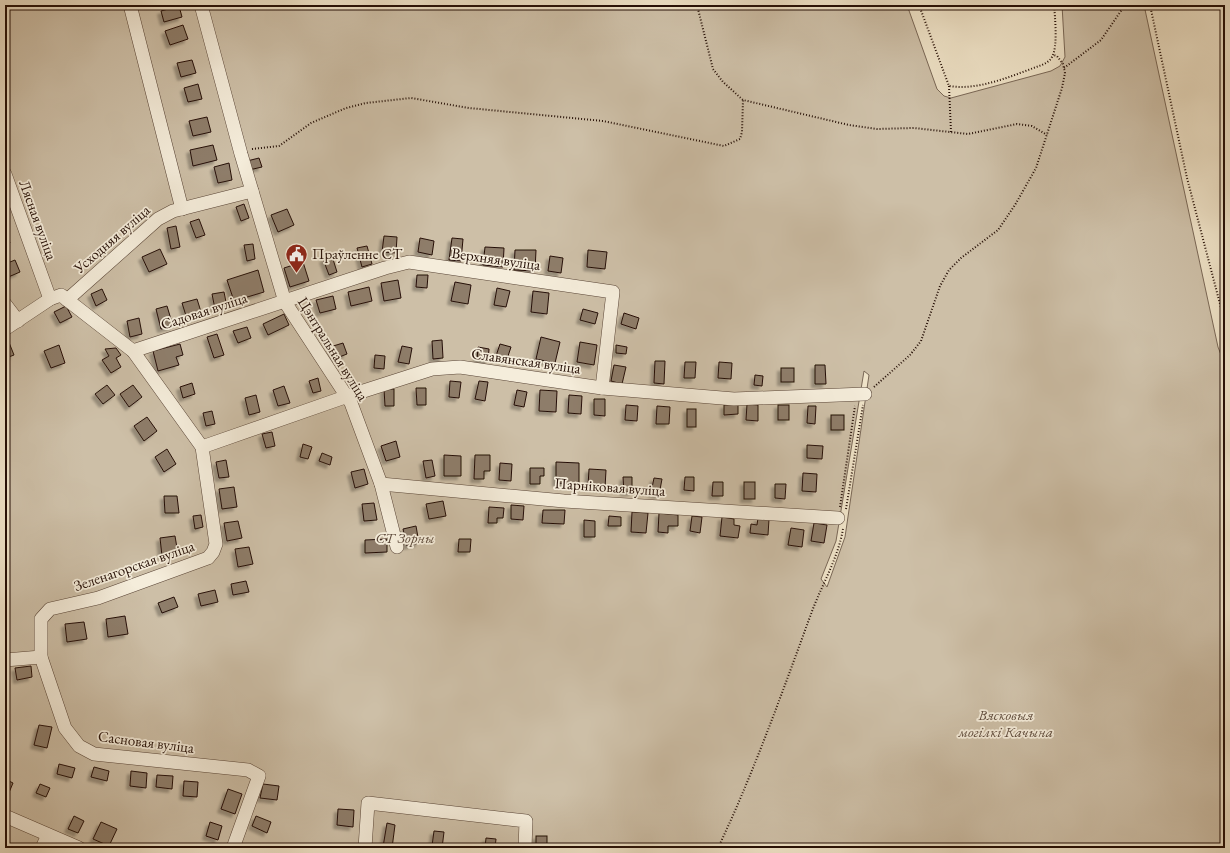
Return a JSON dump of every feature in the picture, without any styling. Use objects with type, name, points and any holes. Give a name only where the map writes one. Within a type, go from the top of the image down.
[{"type":"street","points":[[130,5],[182,209]]},
{"type":"street","name":"Цэнтральная вуліца","points":[[201,5],[240,150],[285,302],[348,396],[381,484],[397,547]]},
{"type":"street","name":"Лясная вуліца","points":[[5,174],[50,299]]},
{"type":"street","name":"Усходняя вуліца","points":[[67,300],[158,219],[173,211],[252,191]]},
{"type":"street","name":"Верхняя вуліца","points":[[285,302],[385,268],[409,262],[613,292],[602,388]]},
{"type":"street","points":[[5,329],[50,299],[61,295],[67,300]]},
{"type":"street","name":"Зеленагорская вуліца","points":[[41,657],[41,619],[50,609],[98,598],[208,558],[213,552],[216,544],[202,447],[133,351],[67,300]]},
{"type":"street","name":"Садовая вуліца","points":[[133,351],[285,302]]},
{"type":"street","points":[[5,304],[18,321]]},
{"type":"street","name":"Славянская вуліца","points":[[202,447],[348,396],[432,369],[460,367],[602,388],[734,399],[861,394]]},
{"type":"street","name":"Парніковая вуліца","points":[[381,484],[564,501],[842,518]]},
{"type":"street","points":[[5,660],[41,657]]},
{"type":"street","name":"Сасновая вуліца","points":[[41,657],[65,728],[79,746],[94,754],[248,770],[259,776],[233,848]]},
{"type":"street","points":[[365,848],[368,803],[526,821],[525,848]]},
{"type":"street","points":[[5,816],[79,848]]},
{"type":"street","points":[[42,848],[48,835]]},
{"type":"path","points":[[697,5],[713,69],[723,82],[743,100],[856,126],[877,129],[914,128],[968,134],[1017,124],[1032,126],[1047,135]]},
{"type":"path","points":[[919,5],[949,86],[951,132]]},
{"type":"path","points":[[949,86],[962,88],[975,86],[1042,65],[1049,61],[1053,55],[1055,26],[1054,5]]},
{"type":"path","points":[[1064,68],[1102,40],[1125,5]]},
{"type":"path","points":[[1150,5],[1187,178],[1225,323]]},
{"type":"path","points":[[718,848],[772,723],[816,602],[840,543],[842,518],[841,498],[861,394],[883,381],[910,356],[921,341],[940,286],[949,270],[961,258],[998,230],[1016,205],[1036,168],[1062,88],[1065,73],[1064,68],[1058,56],[1053,55]]},
{"type":"path","points":[[240,150],[279,146],[311,123],[346,108],[366,103],[411,98],[469,108],[603,121],[724,146],[740,139],[742,132],[743,100]]},
{"type":"path","points":[[842,518],[848,499],[861,394]]},
{"type":"path","points":[[841,498],[848,499]]},
{"type":"green space","points":[[5,5],[907,5],[937,89],[944,96],[951,98],[1051,71],[1060,66],[1065,57],[1062,5],[1144,5],[1218,347],[1225,365],[1225,848],[5,848]],"holes":[[[864,371],[869,375],[845,537],[827,587],[821,579],[836,541]]]},
{"type":"building","points":[[179,6],[182,17],[164,22],[161,11]]},
{"type":"building","points":[[183,25],[188,39],[170,45],[165,31]]},
{"type":"building","points":[[192,60],[196,73],[181,77],[177,63]]},
{"type":"building","points":[[198,84],[202,99],[188,102],[184,88]]},
{"type":"building","points":[[207,117],[211,132],[193,136],[189,121]]},
{"type":"building","points":[[213,145],[217,160],[193,166],[190,150]]},
{"type":"building","points":[[259,158],[262,167],[249,170],[247,161]]},
{"type":"building","points":[[229,163],[232,180],[218,183],[214,167]]},
{"type":"building","points":[[244,204],[249,218],[241,221],[236,207]]},
{"type":"building","points":[[287,209],[294,225],[278,232],[271,215]]},
{"type":"building","points":[[199,219],[205,235],[196,238],[190,222]]},
{"type":"building","points":[[176,226],[180,247],[171,249],[167,228]]},
{"type":"building","points":[[5,233],[10,243],[5,245]]},
{"type":"building","points":[[384,236],[397,237],[396,253],[382,252]]},
{"type":"building","points":[[420,238],[434,241],[432,255],[418,252]]},
{"type":"building","points":[[452,238],[463,239],[461,261],[449,260]]},
{"type":"building","points":[[253,244],[255,259],[247,261],[244,245]]},
{"type":"building","points":[[367,246],[372,264],[362,267],[357,248]]},
{"type":"building","points":[[485,247],[504,248],[503,267],[483,265]]},
{"type":"building","points":[[160,249],[167,264],[149,272],[142,257]]},
{"type":"building","points":[[515,250],[536,250],[535,271],[514,270]]},
{"type":"building","points":[[588,250],[607,252],[605,269],[587,267]]},
{"type":"building","points":[[332,256],[337,272],[329,275],[323,259]]},
{"type":"building","points":[[550,256],[563,258],[561,273],[548,271]]},
{"type":"building","points":[[15,260],[20,272],[6,278],[5,264]]},
{"type":"building","name":"Праўленне СТ","points":[[303,262],[309,281],[290,287],[284,268]]},
{"type":"building","points":[[258,270],[264,292],[234,301],[227,280]]},
{"type":"building","points":[[417,275],[428,275],[427,288],[416,287]]},
{"type":"building","points":[[398,280],[401,298],[384,301],[381,283]]},
{"type":"building","points":[[455,282],[471,285],[468,304],[451,301]]},
{"type":"building","points":[[369,287],[372,301],[351,306],[348,292]]},
{"type":"building","points":[[497,288],[510,291],[506,307],[494,305]]},
{"type":"building","points":[[102,289],[107,300],[96,306],[91,294]]},
{"type":"building","points":[[533,291],[549,293],[547,314],[531,312]]},
{"type":"building","points":[[224,292],[227,307],[215,309],[212,294]]},
{"type":"building","points":[[333,296],[336,309],[320,313],[316,300]]},
{"type":"building","points":[[197,299],[202,315],[187,319],[182,303]]},
{"type":"building","points":[[66,306],[72,317],[60,323],[54,312]]},
{"type":"building","points":[[167,306],[173,326],[161,329],[156,309]]},
{"type":"building","points":[[583,309],[598,313],[595,324],[580,320]]},
{"type":"building","points":[[624,313],[639,318],[636,329],[621,324]]},
{"type":"building","points":[[284,314],[289,325],[268,335],[263,324]]},
{"type":"building","points":[[139,318],[142,334],[130,337],[127,321]]},
{"type":"building","points":[[247,327],[251,338],[238,343],[233,331]]},
{"type":"building","points":[[217,334],[224,355],[214,358],[207,337]]},
{"type":"building","points":[[541,337],[560,342],[555,363],[536,359]]},
{"type":"building","points":[[8,340],[14,355],[6,358],[5,341]]},
{"type":"building","points":[[442,340],[443,358],[433,359],[432,341]]},
{"type":"building","points":[[580,342],[597,345],[594,365],[577,362]]},
{"type":"building","points":[[343,343],[347,354],[334,359],[330,347]]},
{"type":"building","points":[[180,344],[183,355],[176,357],[179,365],[158,371],[153,351]]},
{"type":"building","points":[[500,344],[511,347],[507,359],[496,356]]},
{"type":"building","points":[[59,345],[65,363],[51,368],[44,351]]},
{"type":"building","points":[[616,345],[627,347],[626,354],[616,353]]},
{"type":"building","points":[[402,346],[412,348],[409,364],[398,362]]},
{"type":"building","points":[[478,347],[489,349],[488,361],[477,360]]},
{"type":"building","points":[[116,348],[121,355],[116,358],[121,367],[111,373],[102,360],[109,356],[105,349]]},
{"type":"building","points":[[375,355],[385,356],[384,369],[374,368]]},
{"type":"building","points":[[655,361],[665,361],[664,384],[654,383]]},
{"type":"building","points":[[685,362],[696,362],[695,378],[684,378]]},
{"type":"building","points":[[719,362],[732,363],[731,379],[718,378]]},
{"type":"building","points":[[614,365],[626,367],[622,384],[611,381]]},
{"type":"building","points":[[815,365],[825,365],[826,384],[815,384]]},
{"type":"building","points":[[781,368],[794,368],[794,382],[781,382]]},
{"type":"building","points":[[755,375],[763,376],[762,386],[754,385]]},
{"type":"building","points":[[318,378],[321,391],[313,393],[309,381]]},
{"type":"building","points":[[450,381],[461,382],[459,398],[449,397]]},
{"type":"building","points":[[479,381],[488,382],[485,401],[475,399]]},
{"type":"building","points":[[192,383],[195,394],[183,398],[180,387]]},
{"type":"building","points":[[107,385],[115,395],[103,404],[95,394]]},
{"type":"building","points":[[133,385],[142,397],[129,407],[120,394]]},
{"type":"building","points":[[284,386],[290,403],[278,406],[273,390]]},
{"type":"building","points":[[416,388],[426,388],[426,405],[417,405]]},
{"type":"building","points":[[384,389],[394,389],[394,406],[385,406]]},
{"type":"building","points":[[517,390],[527,392],[524,407],[514,405]]},
{"type":"building","points":[[540,390],[557,391],[556,412],[539,411]]},
{"type":"building","points":[[256,395],[260,412],[249,415],[245,398]]},
{"type":"building","points":[[569,395],[582,396],[581,414],[568,413]]},
{"type":"building","points":[[594,399],[605,399],[605,416],[594,415]]},
{"type":"building","points":[[738,404],[738,414],[724,415],[724,405]]},
{"type":"building","points":[[747,404],[758,405],[758,421],[746,420]]},
{"type":"building","points":[[626,405],[638,406],[637,421],[625,420]]},
{"type":"building","points":[[778,405],[789,405],[789,420],[778,420]]},
{"type":"building","points":[[657,406],[670,407],[669,424],[656,424]]},
{"type":"building","points":[[808,406],[816,406],[815,424],[807,423]]},
{"type":"building","points":[[687,409],[696,409],[696,427],[687,427]]},
{"type":"building","points":[[212,411],[215,424],[206,426],[203,413]]},
{"type":"building","points":[[831,415],[844,415],[844,430],[831,430]]},
{"type":"building","points":[[147,417],[157,431],[144,441],[134,426]]},
{"type":"building","points":[[272,432],[275,446],[266,448],[262,434]]},
{"type":"building","points":[[396,441],[400,457],[386,461],[381,446]]},
{"type":"building","points":[[303,444],[312,447],[308,459],[300,457]]},
{"type":"building","points":[[807,445],[823,446],[822,459],[807,458]]},
{"type":"building","points":[[167,449],[176,464],[164,472],[155,457]]},
{"type":"building","points":[[322,453],[332,457],[330,465],[319,461]]},
{"type":"building","points":[[444,455],[461,456],[461,476],[444,476]]},
{"type":"building","points":[[475,455],[490,455],[490,471],[484,471],[484,479],[474,479]]},
{"type":"building","points":[[226,460],[229,477],[219,478],[216,462]]},
{"type":"building","points":[[432,460],[435,476],[426,478],[423,461]]},
{"type":"building","points":[[556,462],[579,463],[579,484],[556,483]]},
{"type":"building","points":[[500,463],[512,464],[511,481],[499,480]]},
{"type":"building","points":[[530,468],[544,468],[544,476],[540,476],[540,484],[530,484]]},
{"type":"building","points":[[364,469],[368,484],[355,488],[351,472]]},
{"type":"building","points":[[589,469],[606,470],[605,488],[588,486]]},
{"type":"building","points":[[803,473],[817,474],[816,492],[802,491]]},
{"type":"building","points":[[623,477],[632,477],[632,492],[624,492]]},
{"type":"building","points":[[685,477],[694,477],[694,491],[684,490]]},
{"type":"building","points":[[654,478],[662,479],[659,495],[651,493]]},
{"type":"building","points":[[713,482],[723,482],[723,496],[712,496]]},
{"type":"building","points":[[744,482],[755,482],[755,499],[744,499]]},
{"type":"building","points":[[775,484],[786,484],[785,499],[775,498]]},
{"type":"building","points":[[234,487],[237,507],[222,509],[219,489]]},
{"type":"building","points":[[164,496],[177,496],[179,513],[165,513]]},
{"type":"building","points":[[443,501],[446,516],[429,519],[426,504]]},
{"type":"building","points":[[374,503],[377,520],[364,521],[362,504]]},
{"type":"building","points":[[511,505],[524,506],[523,520],[511,519]]},
{"type":"building","points":[[489,507],[504,508],[503,518],[497,518],[497,523],[488,523]]},
{"type":"building","points":[[543,510],[565,510],[564,524],[542,523]]},
{"type":"building","points":[[632,512],[648,513],[646,533],[631,532]]},
{"type":"building","points":[[659,513],[678,515],[678,526],[668,526],[668,533],[658,532]]},
{"type":"building","points":[[201,515],[203,527],[195,529],[193,516]]},
{"type":"building","points":[[609,516],[621,517],[621,526],[608,526]]},
{"type":"building","points":[[692,516],[702,517],[700,533],[690,531]]},
{"type":"building","points":[[722,517],[734,519],[734,525],[740,526],[738,538],[720,536]]},
{"type":"building","points":[[758,518],[769,519],[768,535],[750,533],[751,524],[757,525]]},
{"type":"building","points":[[584,520],[595,521],[595,537],[584,537]]},
{"type":"building","points":[[238,521],[242,538],[227,541],[224,523]]},
{"type":"building","points":[[814,523],[827,525],[824,543],[811,541]]},
{"type":"building","points":[[416,526],[419,543],[407,546],[403,529]]},
{"type":"building","points":[[791,528],[804,530],[802,547],[788,545]]},
{"type":"building","points":[[175,536],[178,554],[162,556],[160,538]]},
{"type":"building","points":[[387,539],[387,552],[365,553],[365,540]]},
{"type":"building","points":[[459,539],[471,539],[470,552],[458,552]]},
{"type":"building","points":[[249,547],[253,564],[238,567],[235,549]]},
{"type":"building","points":[[246,581],[249,592],[233,595],[231,584]]},
{"type":"building","points":[[215,590],[218,602],[201,606],[198,594]]},
{"type":"building","points":[[174,597],[178,607],[162,613],[158,603]]},
{"type":"building","points":[[125,616],[128,634],[108,637],[106,619]]},
{"type":"building","points":[[84,622],[87,639],[67,642],[65,624]]},
{"type":"building","points":[[31,666],[32,677],[17,680],[15,668]]},
{"type":"building","points":[[39,725],[52,727],[47,748],[34,745]]},
{"type":"building","points":[[59,764],[75,768],[72,778],[57,774]]},
{"type":"building","points":[[94,767],[109,771],[107,781],[91,777]]},
{"type":"building","points":[[131,771],[147,773],[146,788],[130,786]]},
{"type":"building","points":[[157,775],[173,776],[172,789],[156,787]]},
{"type":"building","points":[[5,779],[13,783],[5,802]]},
{"type":"building","points":[[184,781],[198,782],[197,797],[183,796]]},
{"type":"building","points":[[40,784],[50,788],[46,797],[36,793]]},
{"type":"building","points":[[263,784],[279,786],[277,800],[260,798]]},
{"type":"building","points":[[228,789],[242,794],[235,814],[221,809]]},
{"type":"building","points":[[338,809],[354,810],[353,827],[337,825]]},
{"type":"building","points":[[74,816],[84,821],[78,833],[68,829]]},
{"type":"building","points":[[256,816],[271,822],[267,833],[252,826]]},
{"type":"building","points":[[101,822],[117,829],[109,846],[93,839]]},
{"type":"building","points":[[210,822],[222,826],[218,840],[206,836]]},
{"type":"building","points":[[387,823],[395,825],[392,848],[383,847]]},
{"type":"building","points":[[434,831],[444,832],[442,848],[432,846]]},
{"type":"building","points":[[536,836],[547,836],[547,848],[536,848]]},
{"type":"building","points":[[486,838],[496,839],[495,848],[485,848]]},
{"type":"place","name":"Праўленне СТ","points":[[296,274]]},
{"type":"park label","name":"СТ Зорны","points":[[405,538]]},
{"type":"park label","name":"Вясковыя могілкі Качына","points":[[1006,724]]}]
